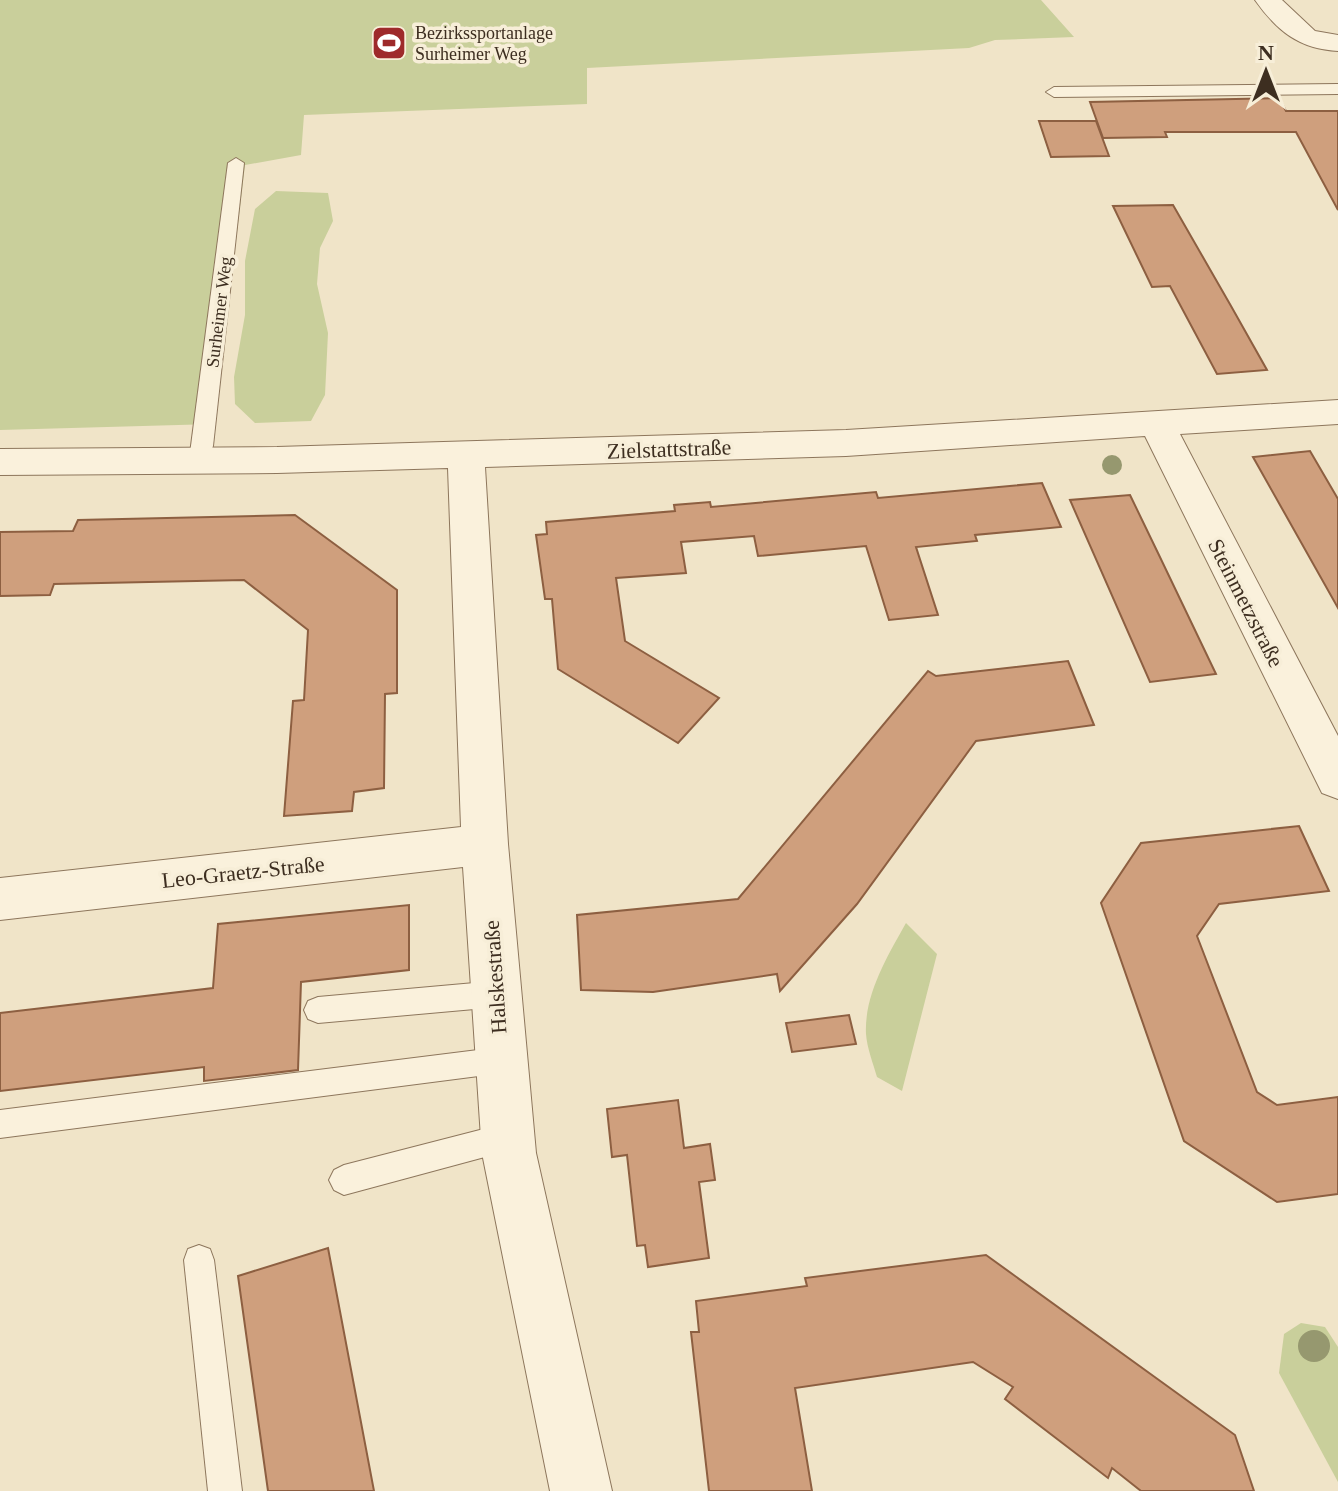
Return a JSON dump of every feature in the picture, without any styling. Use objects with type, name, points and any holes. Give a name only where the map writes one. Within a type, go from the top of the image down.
[{"type":"street","points":[[1268,0],[1300,37],[1321,43],[1338,43]]},
{"type":"street","name":"Zielstattstraße","points":[[0,462],[199,461],[846,443],[1338,412]]},
{"type":"street","name":"Steinmetzstraße","points":[[1157,424],[1334,764]]},
{"type":"street","name":"Halskestraße","points":[[466,455],[485,844],[507,1137],[581,1491]]},
{"type":"street","name":"Leo-Graetz-Straße","points":[[0,899],[485,844]]},
{"type":"lane","points":[[1054,92],[1338,89]]},
{"type":"lane","name":"Surheimer Weg","points":[[199,461],[236,163]]},
{"type":"lane","points":[[318,1010],[497,994]]},
{"type":"lane","points":[[0,1124],[502,1060]]},
{"type":"lane","points":[[344,1180],[507,1137]]},
{"type":"lane","points":[[199,1260],[225,1491]]},
{"type":"green space","points":[[0,0],[1041,0],[1074,37],[995,40],[969,48],[587,68],[587,104],[304,115],[301,155],[245,165],[214,424],[0,430]]},
{"type":"green space","points":[[276,191],[328,193],[333,221],[320,248],[317,284],[328,333],[325,395],[311,421],[255,423],[235,404],[234,377],[245,315],[245,261],[255,209]]},
{"type":"green space","points":[[906,923],[937,954],[902,1091],[877,1077],[869,1050],[866,1019],[873,990]]},
{"type":"green space","points":[[1301,1323],[1325,1327],[1338,1347],[1338,1482],[1279,1373],[1284,1334]]},
{"type":"building","points":[[1279,98],[1286,111],[1338,111],[1338,210],[1296,132],[1165,132],[1167,137],[1103,138],[1090,102]]},
{"type":"building","points":[[1039,121],[1096,121],[1109,156],[1051,157]]},
{"type":"building","points":[[1173,205],[1267,370],[1217,374],[1170,286],[1152,287],[1113,206]]},
{"type":"building","points":[[1310,451],[1338,499],[1338,608],[1253,457]]},
{"type":"building","points":[[1042,483],[1061,527],[975,535],[977,541],[916,547],[938,615],[889,620],[866,546],[758,556],[754,536],[681,542],[686,573],[616,578],[625,641],[719,698],[678,743],[558,669],[552,599],[545,599],[536,535],[547,534],[546,522],[675,511],[674,505],[710,502],[711,507],[876,492],[878,498]]},
{"type":"building","points":[[1130,495],[1216,674],[1150,682],[1070,500]]},
{"type":"building","points":[[295,515],[397,590],[397,693],[385,694],[384,788],[354,792],[352,811],[284,816],[293,701],[304,700],[308,630],[244,580],[54,584],[50,595],[0,596],[0,532],[73,531],[78,520]]},
{"type":"building","points":[[1068,661],[1094,725],[976,741],[857,904],[780,991],[777,974],[653,992],[581,990],[577,915],[738,899],[928,671],[936,676]]},
{"type":"building","points":[[1299,826],[1329,891],[1219,904],[1197,936],[1257,1092],[1277,1105],[1338,1097],[1338,1194],[1277,1202],[1184,1141],[1101,903],[1141,843]]},
{"type":"building","points":[[409,905],[409,970],[301,982],[298,1070],[204,1081],[204,1067],[0,1091],[0,1013],[213,988],[218,924]]},
{"type":"building","points":[[849,1015],[856,1044],[792,1052],[786,1023]]},
{"type":"building","points":[[678,1100],[684,1148],[710,1144],[715,1180],[699,1182],[709,1258],[648,1267],[645,1245],[637,1246],[627,1155],[612,1157],[607,1109]]},
{"type":"building","points":[[328,1248],[374,1491],[268,1491],[238,1276]]},
{"type":"building","points":[[986,1255],[1235,1435],[1254,1491],[1141,1491],[1112,1468],[1108,1478],[1005,1399],[1013,1387],[973,1362],[795,1388],[812,1491],[709,1491],[691,1332],[699,1332],[696,1301],[807,1286],[805,1278]]},
{"type":"place","name":"Bezirkssportanlage Surheimer Weg","points":[[389,43]]}]
